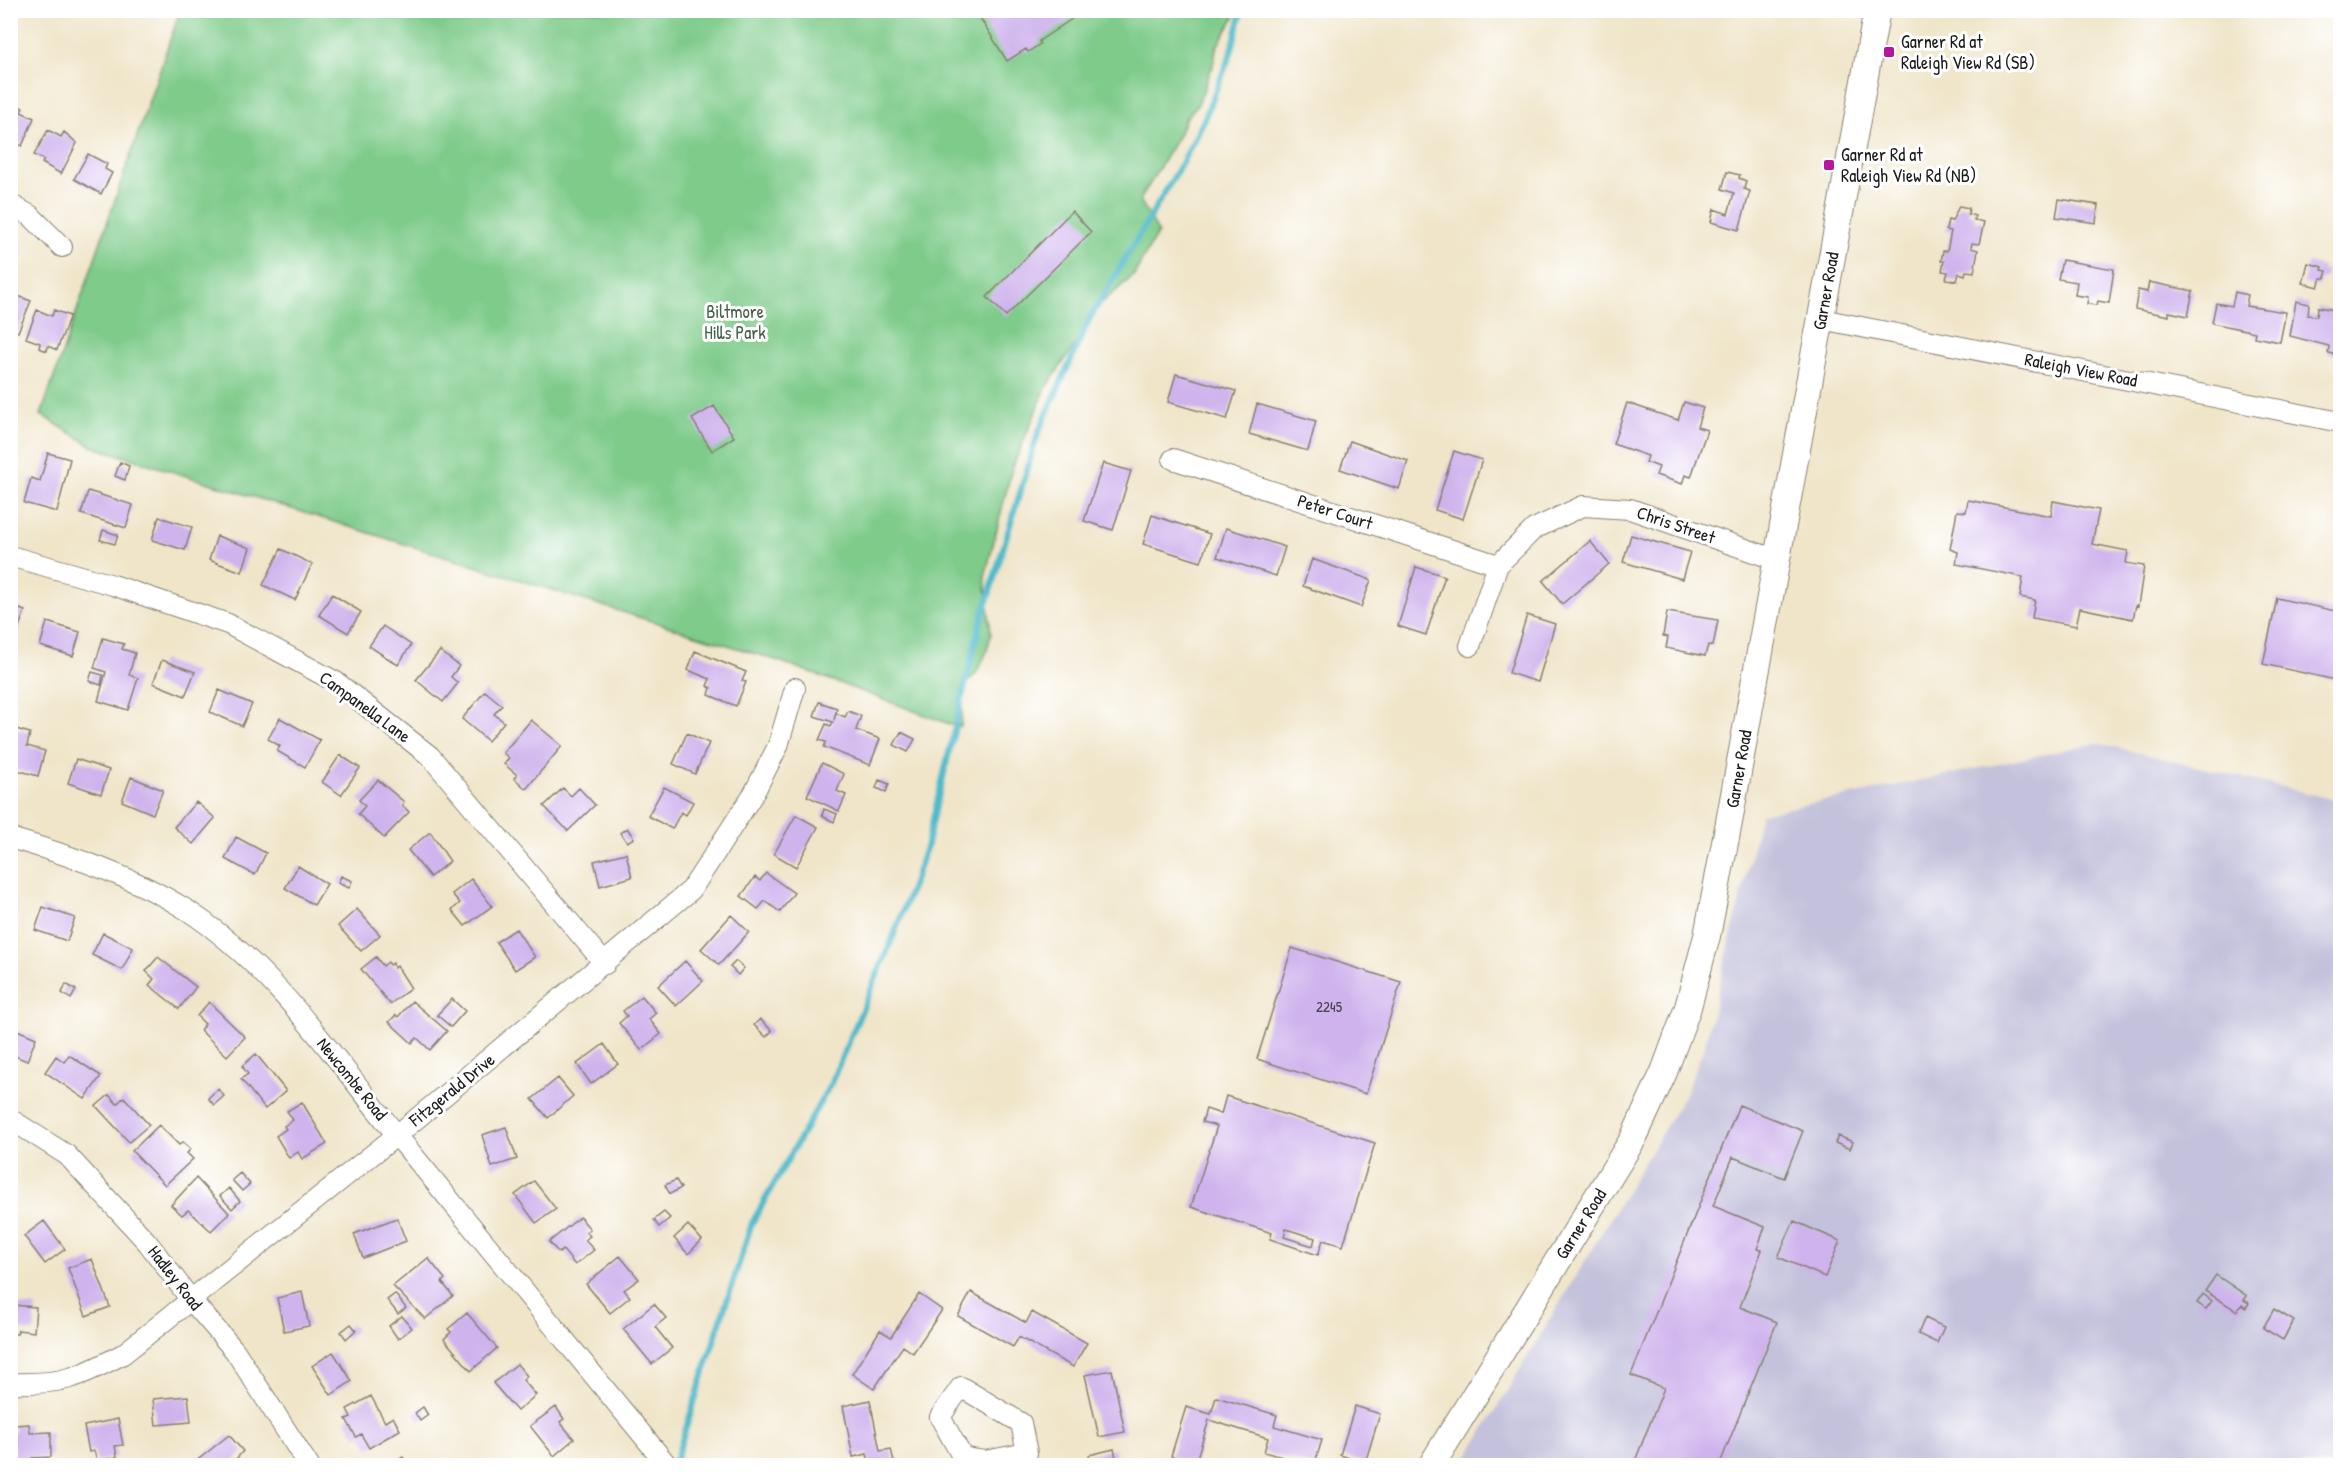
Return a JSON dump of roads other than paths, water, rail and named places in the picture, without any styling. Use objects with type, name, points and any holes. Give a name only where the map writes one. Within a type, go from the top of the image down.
[{"type":"main road","name":"Garner Road","points":[[1431,1466],[1627,1148],[1664,1072],[1688,1007],[1707,936],[1877,10]]},
{"type":"street","points":[[10,204],[31,216],[62,248]]},
{"type":"street","name":"Raleigh View Road","points":[[1821,319],[2340,422]]},
{"type":"street","name":"Peter Court","points":[[1173,459],[1498,565]]},
{"type":"street","name":"Chris Street","points":[[1470,646],[1498,565],[1534,529],[1582,506],[1630,509],[1777,560]]},
{"type":"street","name":"Campanella Lane","points":[[10,556],[113,585],[228,624],[336,682],[430,756],[605,964]]},
{"type":"street","name":"Fitzgerald Drive","points":[[10,1383],[42,1384],[77,1378],[123,1354],[397,1136],[691,890],[722,846],[754,793],[778,746],[795,688]]},
{"type":"street","name":"Newcombe Road","points":[[10,838],[73,856],[135,883],[186,910],[241,952],[337,1058],[397,1136],[668,1466]]},
{"type":"street","name":"Hadley Road","points":[[10,1119],[67,1155],[148,1243],[191,1300],[235,1351],[309,1466]]},
{"type":"street","points":[[961,1387],[1021,1422],[1027,1452],[985,1461],[962,1462],[939,1418],[961,1387]]},
{"type":"waterway","points":[[676,1459],[752,1223],[831,1083],[894,935],[926,848],[978,631],[1038,433],[1090,318],[1181,165],[1203,122],[1231,53],[1242,10]]},
{"type":"place","name":"Garner Rd at Raleigh View Rd (SB)","points":[[1889,52]]},
{"type":"place","name":"Garner Rd at Raleigh View Rd (NB)","points":[[1829,165]]},
{"type":"park label","name":"Biltmore Hills Park","points":[[735,322]]}]
